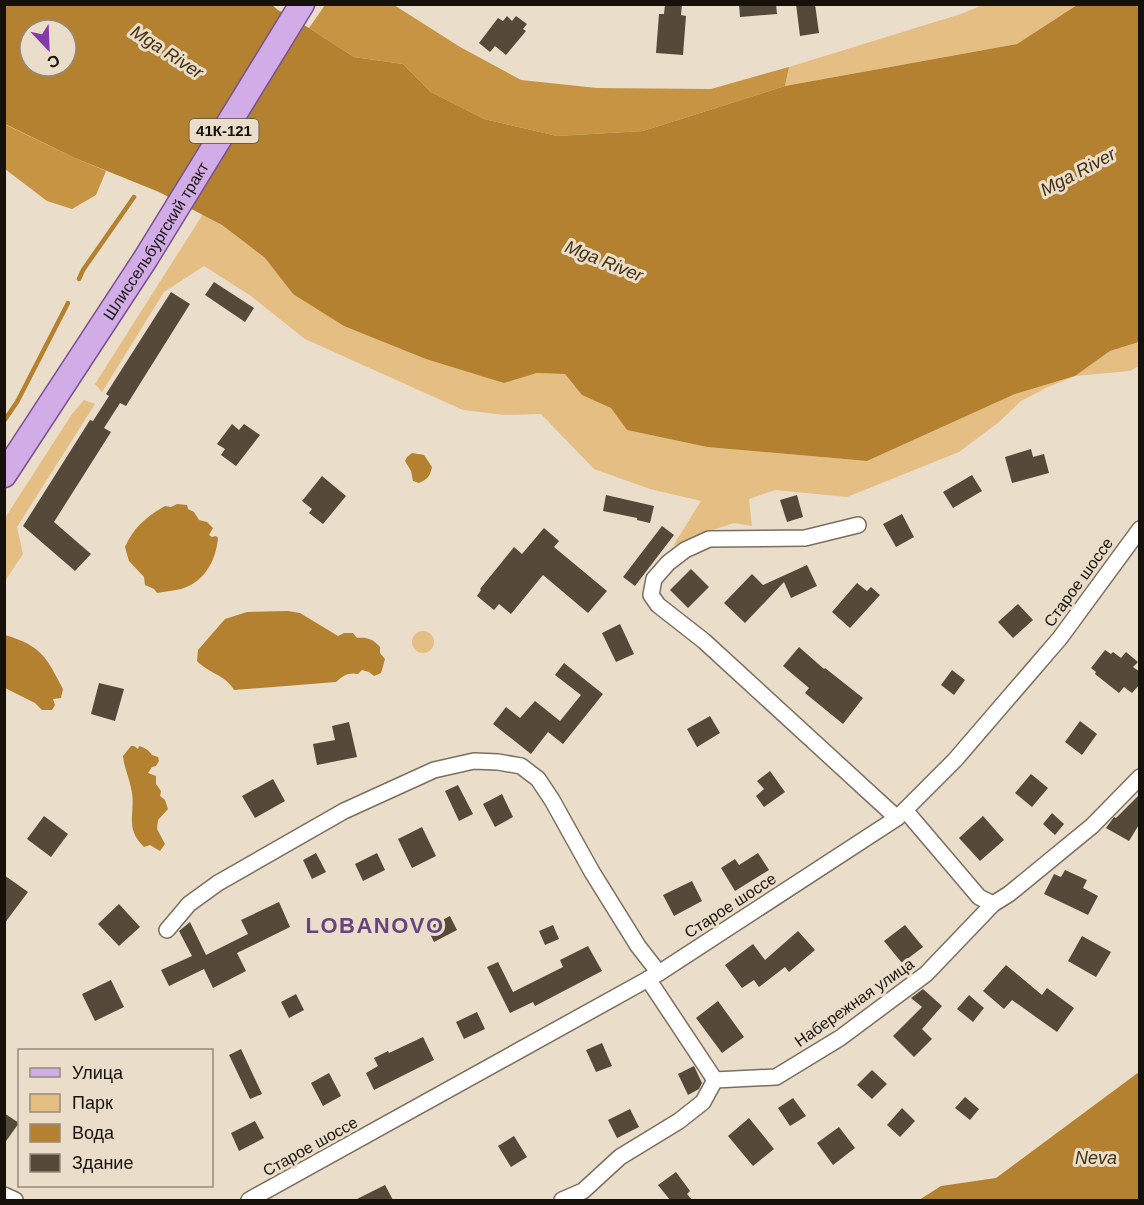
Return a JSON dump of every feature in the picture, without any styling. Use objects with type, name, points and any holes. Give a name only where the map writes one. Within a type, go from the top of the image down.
[{"type":"main road","name":"Шлиссельбургский тракт","points":[[4,476],[146,258],[302,4]]},
{"type":"street","points":[[858,525],[805,538],[709,539],[685,550],[668,563],[654,579],[651,595],[658,605],[704,640],[901,814],[979,897],[993,904]]},
{"type":"street","name":"Старое шоссе","points":[[249,1200],[654,976],[901,814],[955,760],[1060,638],[1140,529]]},
{"type":"street","points":[[167,930],[189,904],[218,883],[344,811],[434,770],[474,761],[521,766],[538,779],[552,800],[597,881],[638,946],[715,1080],[703,1102],[620,1157],[583,1191],[562,1200]]},
{"type":"street","name":"Набережная улица","points":[[715,1080],[776,1077],[840,1038],[926,974],[993,904],[1009,894],[1092,826],[1140,777]]},
{"type":"street","points":[[4,1195],[15,1200]]},
{"type":"green space","points":[[982,5],[1077,5],[1017,44],[785,86],[789,67],[964,13]]},
{"type":"green space","points":[[203,214],[222,225],[265,258],[293,294],[503,383],[537,373],[565,374],[582,395],[611,407],[627,430],[707,447],[867,461],[1015,394],[1075,376],[1021,401],[999,422],[959,452],[847,497],[775,490],[749,499],[752,526],[734,523],[697,535],[673,546],[701,501],[650,489],[594,469],[541,414],[505,415],[463,410],[305,339],[251,296],[204,266],[164,292],[102,392],[95,384]]},
{"type":"green space","points":[[1140,342],[1139,366],[1130,371],[1075,376],[1110,351]]},
{"type":"green space","points":[[84,400],[95,404],[17,527],[23,554],[5,581],[5,518],[72,414]]},
{"type":"green space","points":[[423,631],[431,634],[434,642],[431,650],[423,653],[415,650],[412,642],[415,634]]},
{"type":"shaded area","points":[[325,5],[394,5],[460,47],[521,80],[597,88],[711,89],[789,67],[785,86],[643,131],[557,136],[484,119],[431,92],[403,64],[354,57],[309,28]]},
{"type":"shaded area","points":[[4,124],[106,171],[96,195],[72,209],[47,201],[5,169]]},
{"type":"water","name":"Mga River","points":[[4,5],[272,5],[354,57],[403,64],[431,92],[484,119],[557,136],[643,131],[785,86],[1017,44],[1077,5],[1139,5],[1139,342],[1110,351],[1075,376],[1015,394],[867,461],[707,447],[627,430],[611,408],[582,395],[565,374],[537,373],[504,383],[426,359],[344,326],[293,294],[265,258],[222,225],[159,192],[75,158],[5,124]]},
{"type":"water","points":[[412,453],[424,455],[432,467],[428,477],[419,483],[413,481],[411,471],[405,461]]},
{"type":"water","points":[[177,504],[187,505],[199,520],[207,522],[213,528],[209,535],[218,538],[217,547],[206,572],[193,584],[185,588],[157,593],[145,585],[144,577],[129,561],[125,547],[132,534],[146,519],[165,506],[171,507]]},
{"type":"water","points":[[247,612],[300,613],[338,636],[353,633],[357,638],[367,638],[375,642],[385,659],[381,673],[374,676],[362,670],[358,674],[346,675],[336,682],[234,690],[222,677],[197,661],[198,650],[225,619]]},
{"type":"water","points":[[5,635],[35,648],[47,661],[63,689],[61,698],[53,699],[55,705],[52,710],[42,710],[35,703],[5,688]]},
{"type":"water","points":[[131,746],[138,749],[139,746],[158,757],[159,761],[156,766],[152,767],[148,773],[156,776],[156,784],[161,791],[160,796],[165,800],[168,809],[158,820],[157,829],[165,844],[160,851],[150,845],[144,847],[132,826],[132,797],[123,756]]},
{"type":"water","name":"Neva","points":[[1139,1072],[1139,1200],[919,1200],[941,1186],[996,1178]]},
{"type":"building","points":[[665,4],[682,4],[681,15],[686,16],[683,55],[656,53],[659,14],[664,14]]},
{"type":"building","points":[[739,4],[776,4],[777,14],[740,17]]},
{"type":"building","points":[[796,4],[815,4],[819,33],[800,36]]},
{"type":"building","points":[[507,16],[512,21],[516,16],[527,24],[523,29],[526,31],[506,55],[495,46],[490,52],[479,43],[498,18],[503,21]]},
{"type":"building","points":[[214,282],[254,308],[245,322],[205,295]]},
{"type":"building","points":[[171,292],[190,304],[126,406],[120,403],[104,428],[111,432],[54,522],[91,554],[75,571],[23,526],[90,420],[93,421],[109,396],[106,394]]},
{"type":"building","points":[[232,424],[239,430],[244,424],[260,435],[236,466],[221,455],[225,449],[217,444]]},
{"type":"building","points":[[1031,449],[1033,457],[1044,454],[1049,473],[1012,483],[1005,457]]},
{"type":"building","points":[[972,475],[982,491],[953,508],[943,492]]},
{"type":"building","points":[[322,476],[346,496],[323,524],[309,513],[312,509],[302,501]]},
{"type":"building","points":[[606,495],[654,506],[650,523],[603,511]]},
{"type":"building","points":[[797,495],[803,517],[787,522],[780,500]]},
{"type":"building","points":[[902,514],[914,537],[896,547],[883,524]]},
{"type":"building","points":[[662,526],[674,535],[635,586],[623,577]]},
{"type":"building","points":[[544,528],[559,541],[554,547],[607,591],[588,613],[543,575],[511,614],[499,604],[494,610],[477,596],[480,589],[514,547],[522,554]]},
{"type":"building","points":[[807,565],[817,586],[791,598],[784,582],[745,623],[724,603],[752,574],[763,585]]},
{"type":"building","points":[[691,569],[709,587],[688,608],[670,590]]},
{"type":"building","points":[[857,583],[867,591],[871,587],[880,595],[850,628],[832,612]]},
{"type":"building","points":[[1018,604],[1033,620],[1013,638],[998,622]]},
{"type":"building","points":[[620,624],[634,654],[616,662],[602,633]]},
{"type":"building","points":[[799,647],[863,698],[843,724],[805,693],[809,688],[783,666]]},
{"type":"building","points":[[1105,650],[1121,658],[1126,652],[1138,662],[1133,667],[1140,672],[1140,684],[1132,693],[1124,687],[1119,693],[1095,674],[1096,672],[1091,668]]},
{"type":"building","points":[[564,663],[603,694],[563,744],[548,732],[531,754],[493,724],[506,707],[520,718],[535,701],[560,721],[581,695],[555,675]]},
{"type":"building","points":[[952,670],[965,680],[954,695],[941,685]]},
{"type":"building","points":[[99,683],[124,689],[115,721],[91,714]]},
{"type":"building","points":[[710,716],[720,733],[697,747],[687,729]]},
{"type":"building","points":[[1080,721],[1097,734],[1082,755],[1065,742]]},
{"type":"building","points":[[349,722],[357,757],[317,765],[313,744],[335,740],[332,726]]},
{"type":"building","points":[[770,771],[785,792],[764,807],[756,796],[764,789],[757,781]]},
{"type":"building","points":[[1031,774],[1048,788],[1032,807],[1015,793]]},
{"type":"building","points":[[273,779],[285,801],[255,818],[242,796]]},
{"type":"building","points":[[458,785],[473,814],[459,821],[445,791]]},
{"type":"building","points":[[502,794],[513,817],[495,827],[483,804]]},
{"type":"building","points":[[1140,794],[1140,823],[1129,841],[1106,828],[1114,817],[1116,818]]},
{"type":"building","points":[[1052,813],[1064,824],[1055,835],[1043,824]]},
{"type":"building","points":[[44,816],[68,834],[51,857],[27,839]]},
{"type":"building","points":[[983,816],[1004,840],[980,861],[959,838]]},
{"type":"building","points":[[422,827],[436,856],[412,868],[398,839]]},
{"type":"building","points":[[316,853],[326,872],[312,879],[303,860]]},
{"type":"building","points":[[377,853],[385,870],[363,881],[355,864]]},
{"type":"building","points":[[758,853],[769,870],[735,891],[721,868],[735,859],[739,865]]},
{"type":"building","points":[[1065,870],[1087,880],[1083,888],[1098,896],[1088,915],[1044,894],[1054,874],[1061,877]]},
{"type":"building","points":[[4,875],[28,892],[4,924]]},
{"type":"building","points":[[692,881],[702,901],[674,916],[663,895]]},
{"type":"building","points":[[279,902],[290,927],[237,953],[246,971],[213,988],[204,969],[169,986],[161,970],[192,956],[179,931],[190,922],[206,955],[248,934],[241,920]]},
{"type":"building","points":[[119,904],[140,927],[119,946],[98,924]]},
{"type":"building","points":[[450,916],[457,930],[434,942],[427,928]]},
{"type":"building","points":[[553,925],[559,939],[545,945],[539,931]]},
{"type":"building","points":[[905,925],[923,947],[902,963],[884,941]]},
{"type":"building","points":[[798,931],[815,950],[789,972],[785,967],[759,987],[754,980],[742,988],[725,965],[753,944],[765,960]]},
{"type":"building","points":[[1082,936],[1111,952],[1096,977],[1068,961]]},
{"type":"building","points":[[588,946],[602,971],[535,1006],[533,1002],[510,1013],[487,967],[498,962],[513,992],[563,967],[560,960]]},
{"type":"building","points":[[1006,965],[1042,995],[1047,988],[1074,1008],[1057,1032],[1012,1000],[1004,1009],[983,991]]},
{"type":"building","points":[[111,980],[124,1007],[95,1021],[82,994]]},
{"type":"building","points":[[923,989],[942,1006],[922,1029],[932,1039],[914,1057],[893,1036],[922,1007],[911,998]]},
{"type":"building","points":[[296,994],[304,1010],[289,1018],[281,1002]]},
{"type":"building","points":[[969,995],[984,1008],[973,1022],[957,1009]]},
{"type":"building","points":[[718,1001],[744,1037],[722,1053],[696,1018]]},
{"type":"building","points":[[477,1012],[485,1029],[464,1039],[456,1022]]},
{"type":"building","points":[[423,1037],[434,1060],[374,1090],[366,1073],[378,1066],[374,1058]]},
{"type":"building","points":[[602,1043],[612,1066],[596,1072],[586,1050]]},
{"type":"building","points":[[241,1049],[262,1094],[250,1099],[229,1055]]},
{"type":"building","points":[[694,1066],[702,1083],[699,1089],[688,1095],[678,1074]]},
{"type":"building","points":[[872,1070],[887,1084],[872,1099],[857,1085]]},
{"type":"building","points":[[329,1073],[341,1096],[323,1106],[311,1083]]},
{"type":"building","points":[[965,1097],[979,1109],[970,1120],[955,1108]]},
{"type":"building","points":[[793,1098],[806,1116],[790,1126],[778,1108]]},
{"type":"building","points":[[902,1108],[915,1121],[900,1137],[887,1125]]},
{"type":"building","points":[[630,1109],[639,1127],[617,1138],[608,1120]]},
{"type":"building","points":[[4,1113],[18,1124],[4,1144]]},
{"type":"building","points":[[749,1118],[774,1149],[753,1166],[728,1136]]},
{"type":"building","points":[[255,1121],[264,1138],[239,1151],[231,1133]]},
{"type":"building","points":[[839,1127],[855,1148],[833,1165],[817,1143]]},
{"type":"building","points":[[514,1136],[527,1157],[511,1167],[498,1146]]},
{"type":"building","points":[[676,1172],[690,1191],[687,1194],[692,1200],[670,1200],[658,1185]]},
{"type":"building","points":[[385,1185],[393,1200],[355,1200]]},
{"type":"waterway","points":[[79,279],[134,197]]},
{"type":"waterway","points":[[4,421],[17,402],[68,303]]},
{"type":"district","name":"LOBANOVO","points":[[375,925]]}]
